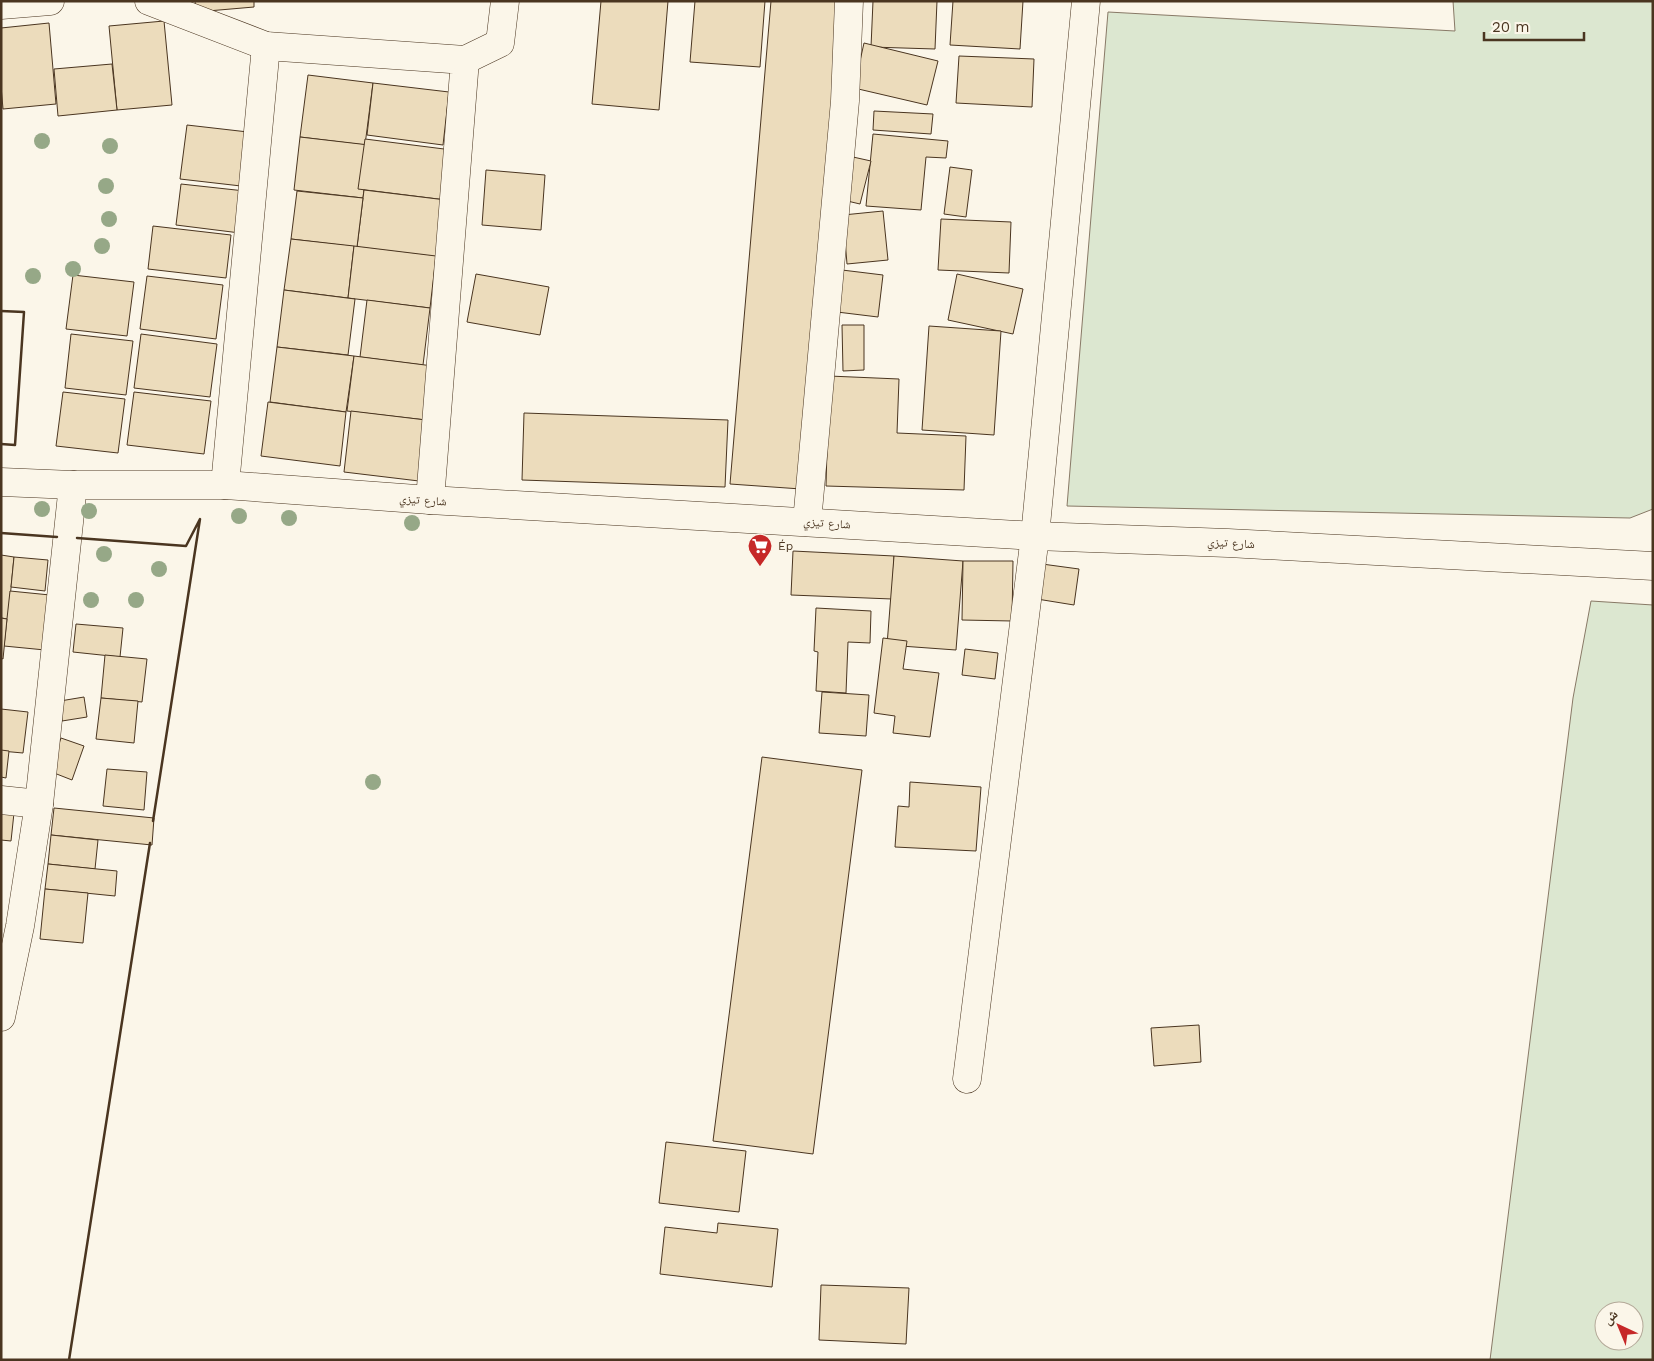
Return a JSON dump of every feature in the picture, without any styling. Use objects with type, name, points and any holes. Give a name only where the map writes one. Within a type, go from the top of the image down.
[{"type":"street","points":[[1,5],[50,1]]},
{"type":"street","points":[[148,1],[266,46],[465,60],[500,43],[505,1]]},
{"type":"street","points":[[807,522],[845,101],[849,1]]},
{"type":"street","points":[[967,1079],[1035,536],[1086,1]]},
{"type":"street","points":[[225,485],[266,46]]},
{"type":"street","points":[[430,500],[465,60]]},
{"type":"street","name":"شارع تيزي","points":[[1,482],[73,485],[225,485],[430,500],[1035,536],[1228,543],[1653,566]]},
{"type":"street","points":[[1,1017],[11,924],[39,804],[73,485]]},
{"type":"street","points":[[1,800],[39,804]]},
{"type":"green space","points":[[1453,1],[1653,1],[1653,509],[1630,518],[1067,506],[1108,12],[1455,31]]},
{"type":"green space","points":[[1591,601],[1653,605],[1653,1360],[1490,1360],[1573,698]]},
{"type":"building","points":[[195,1],[254,1],[254,7],[196,12]]},
{"type":"building","points":[[601,1],[668,1],[659,110],[592,104]]},
{"type":"building","points":[[695,1],[765,1],[760,67],[690,62]]},
{"type":"building","points":[[771,1],[843,1],[801,489],[730,484]]},
{"type":"building","points":[[873,1],[937,1],[935,49],[871,47]]},
{"type":"building","points":[[953,1],[1023,1],[1020,49],[950,45]]},
{"type":"building","points":[[164,21],[172,105],[117,110],[109,26]]},
{"type":"building","points":[[49,23],[56,104],[3,109],[1,28]]},
{"type":"building","points":[[864,43],[938,61],[927,105],[854,88]]},
{"type":"building","points":[[959,56],[1034,59],[1032,107],[956,103]]},
{"type":"building","points":[[112,64],[117,110],[58,116],[54,69]]},
{"type":"building","points":[[308,75],[373,83],[365,145],[300,137]]},
{"type":"building","points":[[373,83],[449,92],[443,145],[367,135]]},
{"type":"building","points":[[874,111],[933,114],[931,134],[873,130]]},
{"type":"building","points":[[187,125],[248,132],[241,186],[180,179]]},
{"type":"building","points":[[873,134],[948,141],[946,158],[926,157],[921,210],[866,206]]},
{"type":"building","points":[[300,137],[369,145],[363,198],[294,190]]},
{"type":"building","points":[[365,139],[452,150],[446,200],[358,189]]},
{"type":"building","points":[[853,157],[871,161],[860,204],[843,200]]},
{"type":"building","points":[[950,167],[972,170],[966,217],[944,214]]},
{"type":"building","points":[[486,170],[545,175],[541,230],[482,225]]},
{"type":"building","points":[[181,184],[245,191],[240,233],[176,225]]},
{"type":"building","points":[[364,190],[446,200],[439,257],[357,247]]},
{"type":"building","points":[[297,191],[363,198],[357,247],[291,239]]},
{"type":"building","points":[[883,211],[888,260],[847,264],[843,215]]},
{"type":"building","points":[[941,219],[1011,222],[1009,273],[938,270]]},
{"type":"building","points":[[153,226],[231,235],[226,278],[148,269]]},
{"type":"building","points":[[291,239],[354,246],[348,298],[284,290]]},
{"type":"building","points":[[354,246],[436,256],[430,308],[348,298]]},
{"type":"building","points":[[842,270],[883,275],[878,317],[837,312]]},
{"type":"building","points":[[476,274],[549,287],[540,335],[467,322]]},
{"type":"building","points":[[957,274],[1023,289],[1013,334],[948,320]]},
{"type":"building","points":[[73,275],[134,282],[127,336],[66,329]]},
{"type":"building","points":[[147,276],[223,285],[216,339],[140,329]]},
{"type":"building","points":[[284,290],[355,299],[348,355],[277,347]]},
{"type":"building","points":[[367,300],[430,308],[423,365],[360,357]]},
{"type":"building","points":[[842,325],[864,325],[864,370],[843,371]]},
{"type":"building","points":[[929,326],[1001,331],[994,435],[922,430]]},
{"type":"building","points":[[71,334],[133,341],[126,395],[65,388]]},
{"type":"building","points":[[141,334],[217,344],[210,397],[134,388]]},
{"type":"building","points":[[277,347],[354,356],[346,412],[270,402]]},
{"type":"building","points":[[354,356],[433,366],[426,420],[347,411]]},
{"type":"building","points":[[829,376],[899,379],[897,433],[966,436],[964,490],[826,486]]},
{"type":"building","points":[[63,392],[125,399],[118,453],[56,446]]},
{"type":"building","points":[[134,392],[211,401],[204,454],[127,445]]},
{"type":"building","points":[[268,402],[346,412],[340,466],[261,456]]},
{"type":"building","points":[[351,411],[426,420],[419,481],[344,472]]},
{"type":"building","points":[[524,413],[728,420],[725,487],[522,480]]},
{"type":"building","points":[[793,551],[894,556],[892,599],[791,595]]},
{"type":"building","points":[[1,555],[14,557],[8,619],[1,618]]},
{"type":"building","points":[[894,556],[963,561],[956,650],[887,645]]},
{"type":"building","points":[[14,557],[48,560],[45,591],[11,587]]},
{"type":"building","points":[[963,561],[1013,561],[1012,621],[962,620]]},
{"type":"building","points":[[1042,564],[1079,569],[1074,605],[1037,599]]},
{"type":"building","points":[[10,591],[50,595],[45,650],[4,646]]},
{"type":"building","points":[[816,608],[871,611],[870,643],[848,642],[846,693],[816,691],[818,652],[814,651]]},
{"type":"building","points":[[1,618],[7,619],[3,659],[1,658]]},
{"type":"building","points":[[76,624],[123,628],[120,657],[73,652]]},
{"type":"building","points":[[883,638],[907,641],[903,669],[939,673],[930,737],[893,733],[895,716],[874,713]]},
{"type":"building","points":[[965,649],[998,653],[995,679],[962,675]]},
{"type":"building","points":[[105,655],[147,659],[142,702],[101,698]]},
{"type":"building","points":[[822,692],[869,695],[866,736],[819,733]]},
{"type":"building","points":[[84,697],[87,717],[62,721],[60,701]]},
{"type":"building","points":[[101,698],[138,701],[134,743],[96,739]]},
{"type":"building","points":[[1,709],[28,712],[23,753],[1,751]]},
{"type":"building","points":[[61,738],[84,746],[72,780],[49,771]]},
{"type":"building","points":[[1,750],[9,751],[6,778],[1,777]]},
{"type":"building","points":[[762,757],[862,770],[813,1154],[713,1141]]},
{"type":"building","points":[[107,769],[147,772],[144,810],[103,806]]},
{"type":"building","points":[[910,782],[981,787],[976,851],[895,847],[898,806],[909,807]]},
{"type":"building","points":[[54,808],[154,818],[152,845],[51,835]]},
{"type":"building","points":[[1,812],[14,813],[11,841],[1,840]]},
{"type":"building","points":[[51,835],[98,840],[95,869],[48,864]]},
{"type":"building","points":[[48,864],[117,871],[115,896],[45,889]]},
{"type":"building","points":[[45,889],[88,893],[83,943],[40,939]]},
{"type":"building","points":[[1199,1025],[1201,1062],[1154,1066],[1151,1028]]},
{"type":"building","points":[[666,1142],[746,1151],[739,1212],[659,1203]]},
{"type":"building","points":[[718,1223],[778,1229],[772,1287],[660,1274],[665,1227],[717,1233]]},
{"type":"building","points":[[821,1285],[909,1288],[906,1344],[819,1340]]},
{"type":"wall","points":[[1,311],[24,312],[15,445],[1,444]]},
{"type":"wall","points":[[77,538],[186,546],[200,519],[153,821]]},
{"type":"wall","points":[[1,533],[57,537]]},
{"type":"wall","points":[[69,1360],[150,843]]},
{"type":"place","name":"Ép","points":[[760,567]]}]
